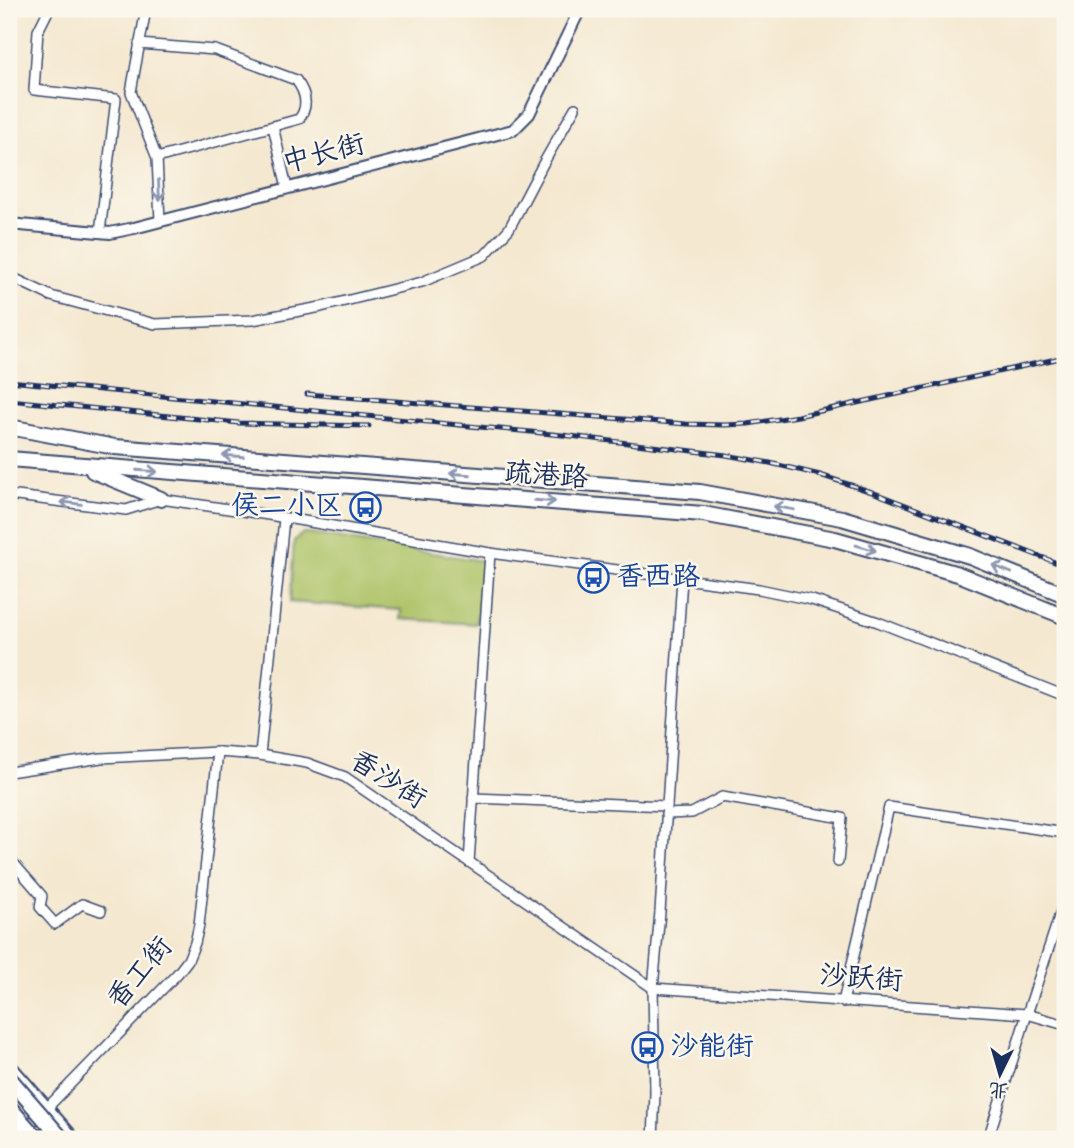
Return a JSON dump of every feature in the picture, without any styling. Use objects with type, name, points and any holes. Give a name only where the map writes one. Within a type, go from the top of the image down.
[{"type":"main road","points":[[9,427],[115,447]]},
{"type":"main road","points":[[9,436],[115,447],[700,492],[842,518],[970,556],[1065,595]]},
{"type":"main road","name":"疏港路","points":[[9,459],[704,514],[860,546],[958,574],[1065,617]]},
{"type":"main road","points":[[79,466],[161,499]]},
{"type":"main road","points":[[9,1067],[72,1139]]},
{"type":"main road","points":[[9,1078],[62,1139]]},
{"type":"main road","points":[[9,1107],[37,1139]]},
{"type":"main road","points":[[9,1122],[18,1137]]},
{"type":"street","points":[[49,9],[38,32],[34,90],[116,99],[100,232]]},
{"type":"street","points":[[146,9],[131,92],[157,158],[160,221]]},
{"type":"street","name":"中长街","points":[[9,224],[110,233],[513,130],[529,114],[580,9]]},
{"type":"street","points":[[139,44],[215,50],[296,80],[306,97],[305,111],[299,119],[157,158]]},
{"type":"street","points":[[9,276],[51,296],[155,324],[252,320],[321,307],[422,282],[484,256],[509,229],[575,108]]},
{"type":"street","points":[[273,126],[288,188]]},
{"type":"street","points":[[9,495],[126,510],[161,499],[490,554],[759,589],[812,600],[878,622],[1065,696]]},
{"type":"street","points":[[260,755],[284,519]]},
{"type":"street","points":[[469,862],[490,554]]},
{"type":"street","points":[[653,1139],[653,988],[682,579]]},
{"type":"street","name":"香沙街","points":[[9,772],[101,758],[218,752],[260,755],[307,763],[345,777],[653,988]]},
{"type":"street","name":"香工街","points":[[18,1137],[188,960],[199,925],[218,752]]},
{"type":"street","points":[[473,798],[692,813],[722,797],[842,818],[838,862]]},
{"type":"street","points":[[843,1002],[889,807],[1065,833]]},
{"type":"street","points":[[9,858],[42,896],[40,907],[55,924],[82,904],[101,911]]},
{"type":"street","points":[[988,1139],[1065,899]]},
{"type":"street","name":"沙跃街","points":[[653,988],[1027,1014],[1065,1025]]},
{"type":"green space","points":[[303,533],[484,561],[476,624],[400,619],[401,610],[290,602],[294,541]]},
{"type":"railway","points":[[307,394],[686,424],[748,424],[798,416],[1065,357]]},
{"type":"railway","points":[[9,381],[562,435],[726,455],[820,475],[872,492],[1065,566]]},
{"type":"railway","points":[[9,400],[239,423],[369,426]]},
{"type":"place","name":"侯二小区","points":[[366,507]]},
{"type":"place","name":"香西路","points":[[593,578]]},
{"type":"place","name":"沙能街","points":[[647,1048]]}]
